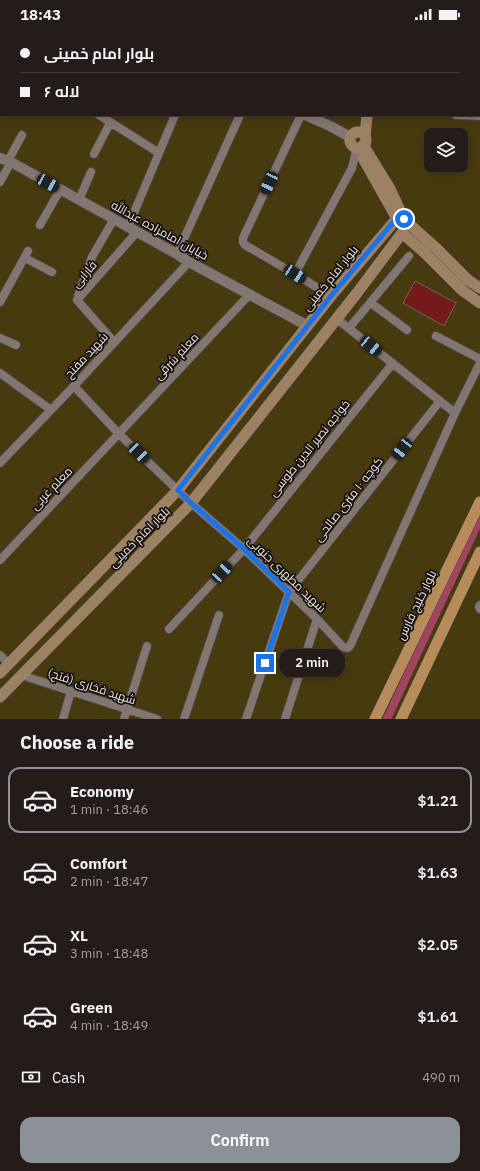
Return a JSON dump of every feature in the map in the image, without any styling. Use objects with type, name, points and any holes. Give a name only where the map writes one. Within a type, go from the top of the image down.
[{"type":"main road","points":[[360,116],[358,140],[390,189],[401,223],[425,253],[462,290],[480,303]]},
{"type":"main road","points":[[358,140],[367,116]]},
{"type":"main road","points":[[401,223],[436,248],[468,280],[480,288]]},
{"type":"main road","name":"بلوار امام خمینی","points":[[0,673],[178,490],[331,296],[401,223]]},
{"type":"main road","name":"بلوار امام خمینی","points":[[0,697],[191,503],[337,319],[401,223]]},
{"type":"main road","name":"بلوار خلیج فارس","points":[[375,719],[480,502]]},
{"type":"main road","points":[[401,719],[480,552]]},
{"type":"street","points":[[100,116],[159,153]]},
{"type":"street","name":"فارابی","points":[[77,300],[132,229],[159,153],[175,116]]},
{"type":"street","points":[[177,254],[240,116]]},
{"type":"street","points":[[301,116],[243,238],[243,242],[245,245],[331,296]]},
{"type":"street","points":[[295,274],[352,168],[358,140],[308,116]]},
{"type":"street","points":[[94,154],[110,123]]},
{"type":"street","points":[[0,182],[6,161],[22,135]]},
{"type":"street","name":"خیابان امامزاده عبدالله","points":[[6,161],[308,326]]},
{"type":"street","points":[[79,200],[91,172]]},
{"type":"street","points":[[40,225],[60,190]]},
{"type":"street","name":"فارابی","points":[[77,300],[92,257],[114,220]]},
{"type":"street","points":[[0,302],[27,255],[52,272]]},
{"type":"street","points":[[349,328],[409,256]]},
{"type":"street","name":"شهید مفتح","points":[[0,463],[52,410],[189,262]]},
{"type":"street","name":"معلم شرقی","points":[[119,434],[250,294]]},
{"type":"street","points":[[77,300],[114,342]]},
{"type":"street","points":[[371,303],[407,330]]},
{"type":"street","points":[[337,319],[455,413],[480,363]]},
{"type":"street","points":[[436,336],[480,358]]},
{"type":"street","points":[[0,338],[16,345]]},
{"type":"street","name":"خواجه نصیر الدین طوسی","points":[[169,629],[244,549],[392,363]]},
{"type":"street","points":[[0,373],[52,410]]},
{"type":"street","name":"شهید مطهری جنوبی","points":[[74,386],[119,434],[191,503],[244,549],[317,619],[343,647],[348,648],[455,413]]},
{"type":"street","name":"کوچه ۱۰ متری صالحی","points":[[246,719],[289,592],[440,401]]},
{"type":"street","name":"معلم غربی","points":[[0,560],[119,434]]},
{"type":"street","points":[[480,605],[480,609]]},
{"type":"street","points":[[184,719],[219,615]]},
{"type":"street","points":[[285,719],[317,619]]},
{"type":"street","points":[[124,719],[147,646]]},
{"type":"street","points":[[0,655],[8,664]]},
{"type":"street","name":"شهید فخاری (فتح)","points":[[21,675],[156,719]]},
{"type":"street","points":[[63,719],[71,691]]},
{"type":"shaded area","points":[[0,116],[480,116],[480,719],[0,719]]},
{"type":"building","points":[[415,281],[456,303],[444,326],[403,303]]},
{"type":"waterway","points":[[387,719],[480,519]]},
{"type":"route","points":[[265,663],[289,592],[244,549],[178,490],[331,296],[395,220],[397,218],[404,219]]}]
